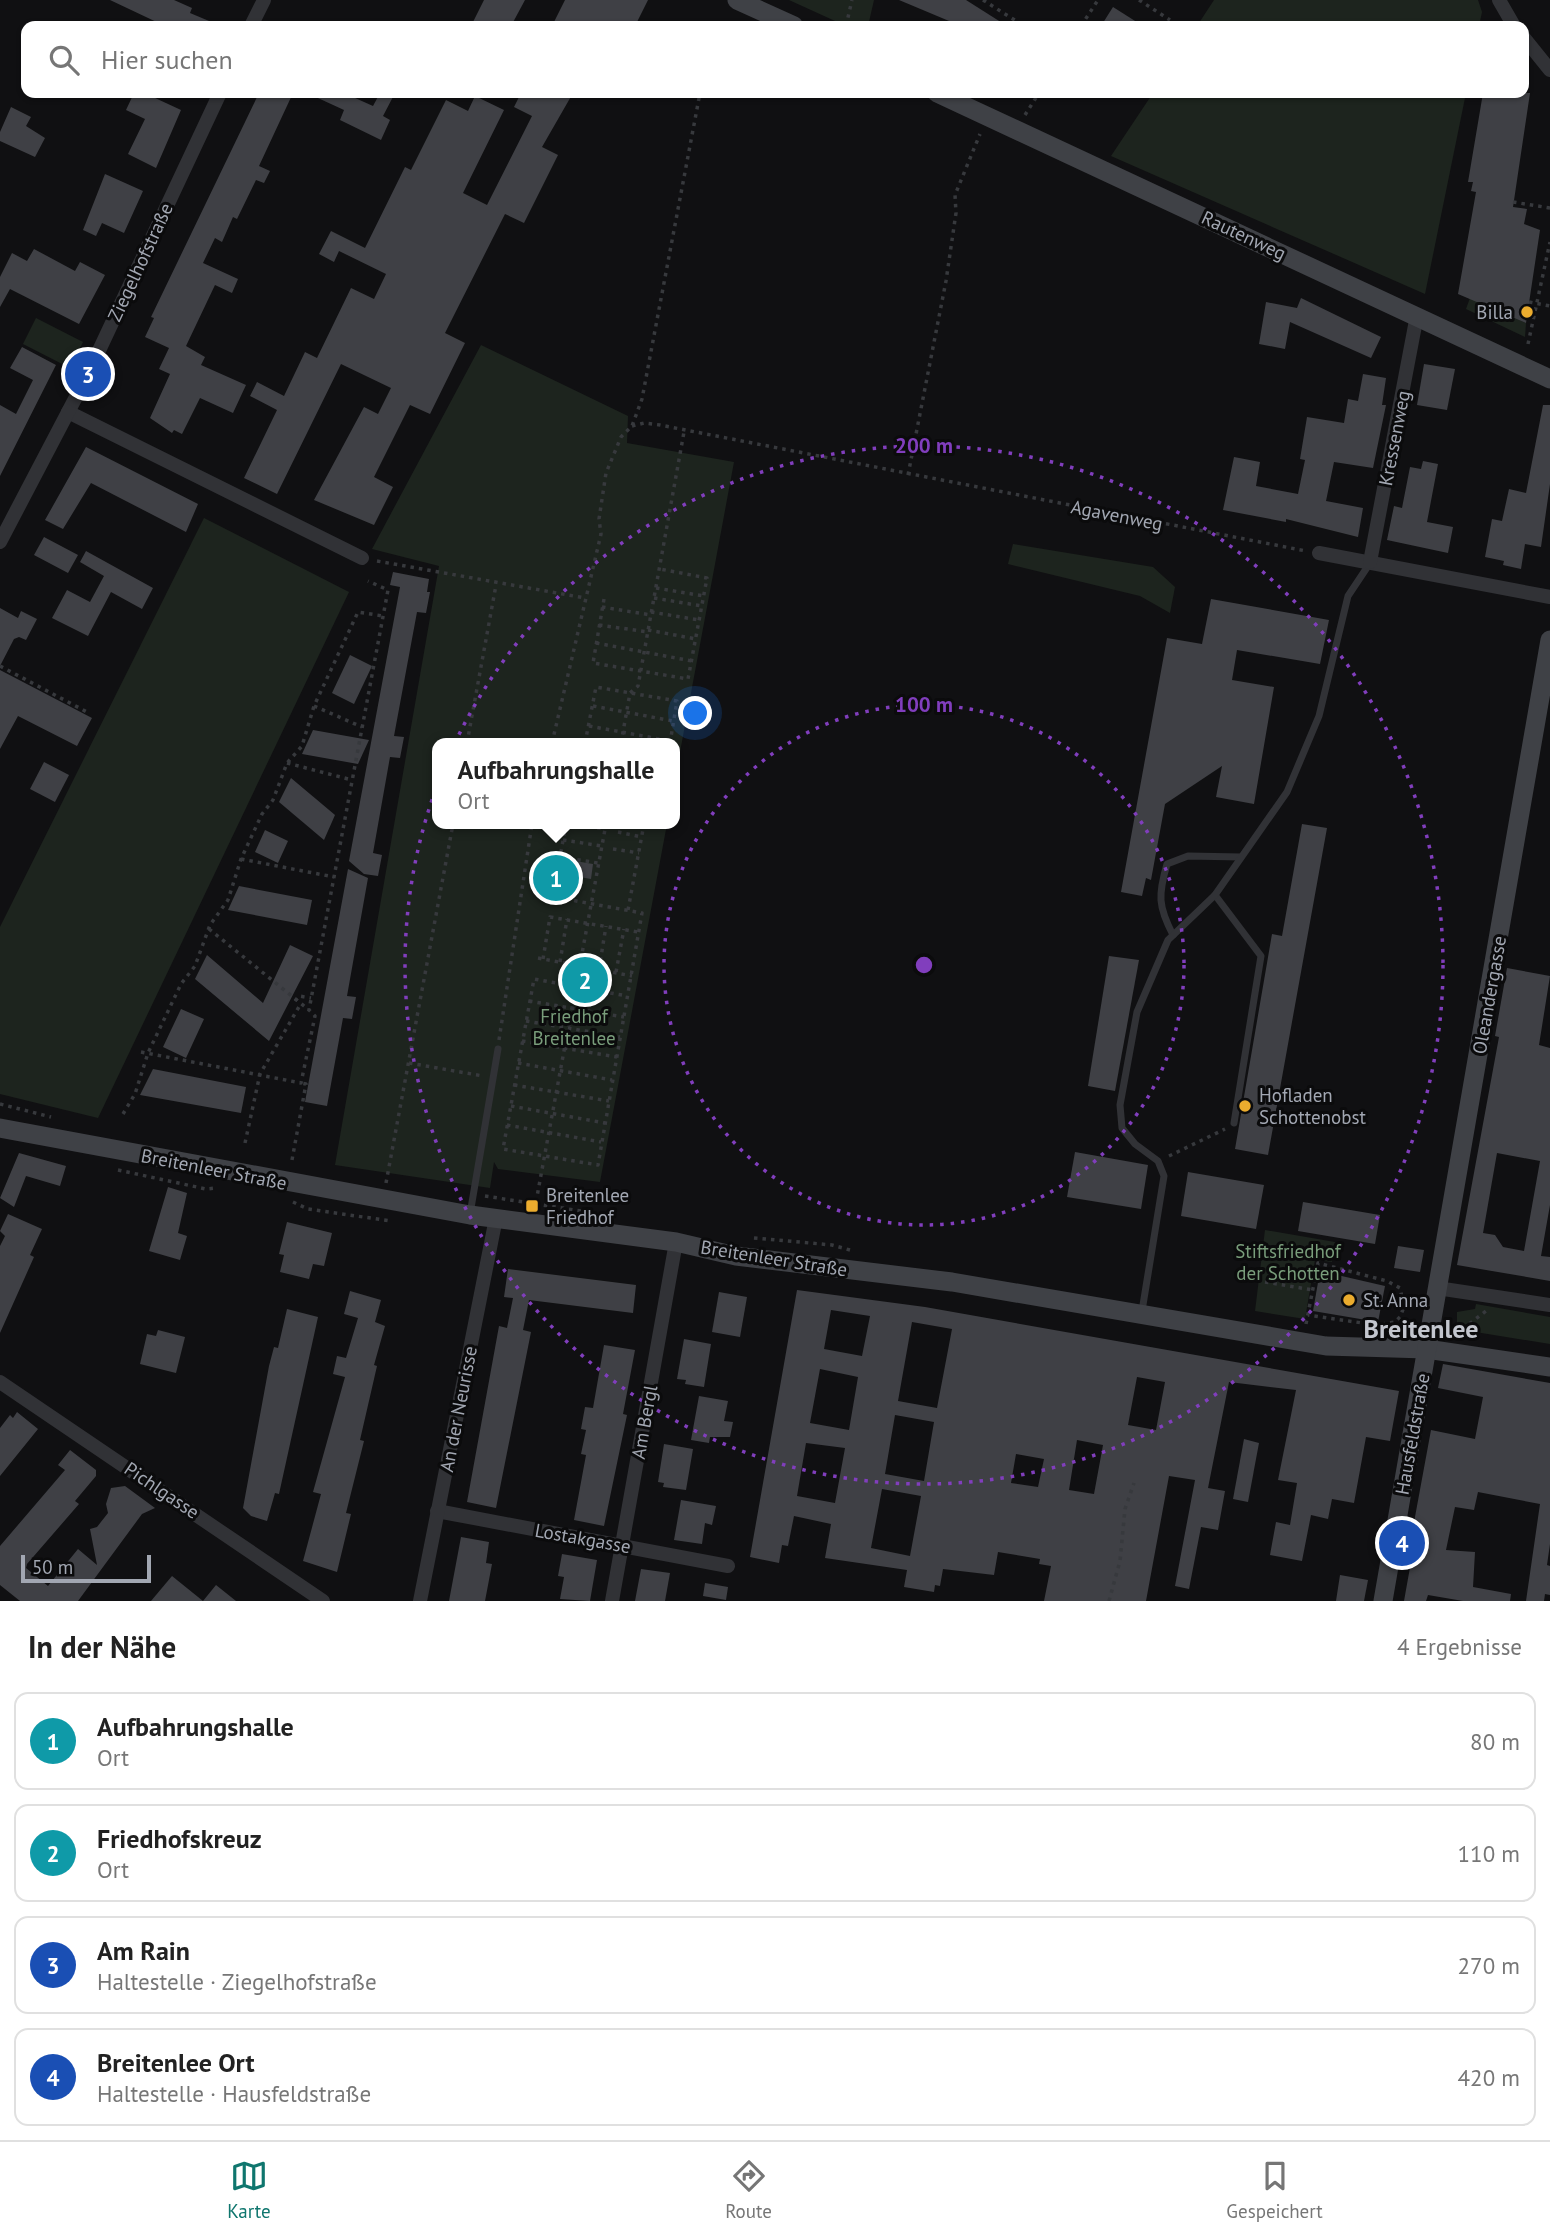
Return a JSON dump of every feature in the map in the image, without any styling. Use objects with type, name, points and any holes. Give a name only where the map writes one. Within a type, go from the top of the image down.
[{"type":"street","points":[[254,21],[264,0]]},
{"type":"street","points":[[737,0],[783,21]]},
{"type":"street","points":[[1499,0],[1511,21]]},
{"type":"street","points":[[1529,44],[1550,70]]},
{"type":"street","name":"Ziegelhofstraße","points":[[0,542],[68,412],[218,98]]},
{"type":"street","name":"Rautenweg","points":[[948,98],[1550,379]]},
{"type":"street","name":"Kressenweg","points":[[1370,562],[1417,315]]},
{"type":"street","points":[[68,412],[362,558]]},
{"type":"street","points":[[1319,553],[1550,597]]},
{"type":"street","name":"Oleandergasse","points":[[1426,1349],[1550,640]]},
{"type":"street","name":"Breitenleer Straße","points":[[0,1128],[470,1215],[676,1242],[736,1256],[952,1282],[1326,1346],[1426,1349],[1550,1367]]},
{"type":"street","name":"An der Neurisse","points":[[420,1601],[496,1218]]},
{"type":"street","name":"Am Bergl","points":[[612,1601],[676,1242]]},
{"type":"street","points":[[1437,1288],[1550,1305]]},
{"type":"street","name":"Hausfeldstraße","points":[[1382,1601],[1426,1349]]},
{"type":"street","name":"Pichlgasse","points":[[0,1382],[323,1601]]},
{"type":"street","name":"Lostakgasse","points":[[438,1511],[728,1566]]},
{"type":"lane","points":[[1142,1315],[1164,1176],[1158,1161],[1135,1144],[1122,1128],[1120,1105],[1137,1012],[1157,962],[1173,935],[1215,895],[1287,792],[1319,716],[1348,596],[1370,562]]},
{"type":"lane","points":[[1173,935],[1161,911],[1160,888],[1167,864],[1188,856],[1241,858]]},
{"type":"lane","points":[[1215,895],[1261,956],[1234,1123]]},
{"type":"lane","points":[[470,1215],[498,1049]]},
{"type":"path","points":[[847,21],[852,0]]},
{"type":"path","points":[[983,0],[1016,21]]},
{"type":"path","points":[[1084,21],[1098,0]]},
{"type":"path","points":[[1139,0],[1170,20]]},
{"type":"path","points":[[553,738],[581,629],[601,534],[599,519],[606,473],[621,437],[632,426],[645,386],[699,98]]},
{"type":"path","points":[[908,475],[946,281],[956,213],[955,195],[980,134]]},
{"type":"path","points":[[1513,202],[1550,208]]},
{"type":"path","points":[[1528,344],[1550,242]]},
{"type":"path","points":[[1529,302],[1550,306]]},
{"type":"path","name":"Agavenweg","points":[[632,426],[644,423],[1319,553]]},
{"type":"path","points":[[622,738],[630,693],[638,685],[684,432]]},
{"type":"path","points":[[362,558],[586,598]]},
{"type":"path","points":[[604,599],[593,663],[688,679],[707,578],[659,569]]},
{"type":"path","points":[[309,1010],[388,590],[368,581]]},
{"type":"path","points":[[468,738],[496,584]]},
{"type":"path","points":[[656,588],[704,596]]},
{"type":"path","points":[[654,598],[702,607]]},
{"type":"path","points":[[602,607],[699,620]]},
{"type":"path","points":[[123,1114],[125,1106],[135,1094],[148,1053],[181,984],[192,971],[209,929],[228,900],[241,859],[262,814],[273,800],[287,763],[302,746],[314,706],[358,612],[383,616]]},
{"type":"path","points":[[599,625],[696,639]]},
{"type":"path","points":[[596,643],[692,661]]},
{"type":"path","points":[[0,666],[88,712]]},
{"type":"path","points":[[586,738],[596,687],[677,701],[671,738]]},
{"type":"path","points":[[314,706],[362,727]]},
{"type":"path","points":[[593,706],[674,721]]},
{"type":"path","points":[[589,726],[651,738]]},
{"type":"path","points":[[287,763],[352,780]]},
{"type":"path","points":[[385,1185],[452,829]]},
{"type":"path","points":[[498,1049],[531,829]]},
{"type":"path","points":[[565,829],[560,857],[598,863]]},
{"type":"path","points":[[484,1196],[536,1202],[604,829]]},
{"type":"path","points":[[628,909],[643,829]]},
{"type":"path","points":[[618,832],[642,836]]},
{"type":"path","points":[[563,840],[601,846]]},
{"type":"path","points":[[613,849],[639,853]]},
{"type":"path","points":[[241,859],[334,877]]},
{"type":"path","points":[[549,896],[642,913],[598,1165],[503,1149],[534,979],[627,996]]},
{"type":"path","points":[[632,976],[540,959],[550,917],[638,932]]},
{"type":"path","points":[[560,962],[567,919]]},
{"type":"path","points":[[599,970],[606,926]]},
{"type":"path","points":[[209,929],[315,1016],[301,1083]]},
{"type":"path","points":[[616,973],[624,929]]},
{"type":"path","points":[[295,1001],[299,996],[311,998]]},
{"type":"path","points":[[529,1002],[624,1017]]},
{"type":"path","points":[[245,1143],[260,1074],[300,1005]]},
{"type":"path","points":[[526,1021],[621,1037]]},
{"type":"path","points":[[522,1041],[617,1058]]},
{"type":"path","points":[[141,1052],[306,1084],[292,1160]]},
{"type":"path","points":[[409,1063],[494,1078]]},
{"type":"path","points":[[518,1063],[612,1080]]},
{"type":"path","points":[[514,1085],[608,1101]]},
{"type":"path","points":[[511,1106],[604,1123]]},
{"type":"path","points":[[1158,1161],[1225,1130],[1234,1123]]},
{"type":"path","points":[[507,1125],[601,1142]]},
{"type":"path","points":[[1306,1324],[1318,1263],[1387,1281],[1400,1288],[1404,1307],[1395,1322],[1376,1325],[1308,1315]]},
{"type":"path","points":[[1265,1282],[1312,1290]]},
{"type":"path","points":[[1426,1349],[1463,1331],[1495,1304]]},
{"type":"path","points":[[1404,1307],[1416,1309]]},
{"type":"path","points":[[1109,1601],[1120,1561],[1125,1509],[1134,1483]]},
{"type":"green space","points":[[789,0],[874,0],[869,21],[835,21]]},
{"type":"green space","points":[[1214,0],[1478,0],[1482,12],[1480,21],[1200,21]]},
{"type":"green space","points":[[1150,98],[1465,98],[1425,294],[1111,156]]},
{"type":"green space","points":[[1470,298],[1526,323],[1525,337],[1466,309]]},
{"type":"green space","points":[[36,318],[83,342],[70,368],[23,344]]},
{"type":"green space","name":"Friedhof Breitenlee","points":[[481,345],[628,416],[627,443],[734,462],[680,752],[680,738],[432,738],[432,829],[666,829],[600,1182],[498,1169],[494,1162],[490,1188],[335,1165],[439,566],[372,549]]},
{"type":"green space","points":[[204,518],[349,592],[98,1118],[0,1094],[0,927]]},
{"type":"green space","points":[[1013,544],[1153,567],[1175,587],[1170,613],[1140,596],[1008,564]]},
{"type":"green space","name":"Stiftsfriedhof der Schotten","points":[[1265,1230],[1335,1242],[1332,1262],[1315,1260],[1305,1319],[1255,1311]]},
{"type":"green space","points":[[1476,1304],[1550,1317],[1550,1344],[1457,1329],[1457,1312],[1475,1309]]},
{"type":"building","points":[[110,0],[174,0],[192,8],[190,13],[209,21],[154,21]]},
{"type":"building","points":[[484,0],[525,0],[514,21],[474,21]]},
{"type":"building","points":[[565,0],[648,0],[638,21],[554,21]]},
{"type":"building","points":[[899,0],[966,0],[999,21],[949,21]]},
{"type":"building","points":[[1113,7],[1135,21],[1104,21]]},
{"type":"building","points":[[1530,93],[1513,207],[1527,209],[1524,224],[1540,230],[1526,323],[1458,294],[1476,192],[1471,191],[1473,182],[1468,182],[1482,98],[1529,98]]},
{"type":"building","points":[[132,98],[155,98],[181,110],[156,168],[128,154],[145,119],[126,110]]},
{"type":"building","points":[[257,98],[291,98],[259,166],[270,171],[264,183],[256,180],[237,219],[233,217],[222,242],[215,238],[203,263],[238,279],[232,293],[215,285],[186,346],[205,357],[201,365],[246,385],[233,413],[200,398],[182,434],[174,430],[172,433],[150,418],[170,374],[159,369],[169,348],[145,337],[154,318],[151,317]]},
{"type":"building","points":[[318,98],[355,98],[373,106],[377,98],[392,98],[383,116],[390,120],[381,140],[340,120],[344,110]]},
{"type":"building","points":[[474,98],[479,98],[504,110],[463,193],[487,205],[532,116],[514,107],[518,98],[570,98],[542,147],[558,155],[524,223],[505,214],[445,333],[465,343],[430,414],[410,405],[374,477],[393,487],[374,525],[314,500],[364,407],[378,414],[391,388],[341,364],[277,494],[244,478],[277,410],[250,396],[257,382],[284,396],[305,352],[317,358],[351,288],[374,299],[386,274],[339,251],[334,262],[319,254],[331,231],[365,248],[405,167],[411,170],[446,100],[468,111]]},
{"type":"building","points":[[11,107],[31,117],[26,126],[45,138],[35,157],[0,141],[0,132]]},
{"type":"building","points":[[105,174],[143,191],[124,233],[102,223],[96,236],[83,230]]},
{"type":"building","points":[[34,249],[75,271],[80,262],[105,275],[79,324],[10,289],[0,307],[0,277],[12,253],[27,261]]},
{"type":"building","points":[[1301,298],[1381,337],[1371,358],[1290,322],[1285,349],[1259,344],[1266,302],[1297,308]]},
{"type":"building","points":[[22,347],[56,365],[0,476],[0,405],[16,414],[33,380],[10,368]]},
{"type":"building","points":[[1424,364],[1455,369],[1447,410],[1417,405]]},
{"type":"building","points":[[1363,374],[1386,378],[1382,405],[1386,405],[1373,468],[1334,462],[1326,501],[1363,508],[1358,537],[1286,519],[1286,522],[1223,510],[1234,457],[1260,462],[1256,486],[1298,494],[1305,460],[1300,459],[1307,417],[1344,423],[1348,399],[1358,401]]},
{"type":"building","points":[[1543,405],[1550,405],[1550,484],[1541,547],[1525,544],[1521,569],[1503,565],[1504,561],[1485,557],[1492,519],[1502,521],[1509,489],[1526,493]]},
{"type":"building","points":[[86,447],[198,504],[186,532],[91,483],[63,529],[45,520]]},
{"type":"building","points":[[1423,461],[1438,464],[1427,522],[1453,527],[1448,553],[1387,540],[1394,506],[1402,508],[1410,467],[1421,469]]},
{"type":"building","points":[[44,537],[78,555],[68,573],[34,555]]},
{"type":"building","points":[[86,551],[153,588],[142,609],[111,592],[88,636],[52,618],[67,590],[90,602],[104,576],[80,562]]},
{"type":"building","points":[[393,572],[429,579],[427,592],[430,592],[426,613],[417,612],[394,736],[404,737],[400,758],[390,757],[373,853],[382,855],[378,876],[364,874],[349,861],[400,587],[390,585]]},
{"type":"building","points":[[1211,599],[1329,620],[1320,664],[1237,650],[1232,680],[1274,687],[1254,804],[1216,797],[1222,766],[1165,804],[1151,880],[1146,878],[1142,896],[1121,892],[1167,638],[1202,644]]},
{"type":"building","points":[[0,608],[18,618],[21,611],[37,619],[26,640],[19,637],[14,639],[0,666]]},
{"type":"building","points":[[350,655],[372,666],[354,704],[332,693]]},
{"type":"building","points":[[0,670],[92,718],[77,746],[18,716],[0,749]]},
{"type":"building","points":[[313,730],[369,740],[358,764],[302,754]]},
{"type":"building","points":[[44,762],[69,775],[55,802],[30,789]]},
{"type":"building","points":[[291,778],[335,815],[324,840],[279,802]]},
{"type":"building","points":[[1302,824],[1327,828],[1268,1155],[1235,1149],[1272,934],[1282,936]]},
{"type":"building","points":[[265,830],[288,841],[278,863],[255,852]]},
{"type":"building","points":[[551,857],[593,864],[591,879],[562,874],[558,896],[545,894]]},
{"type":"building","points":[[348,869],[368,878],[347,996],[356,997],[352,1019],[343,1018],[327,1106],[305,1102]]},
{"type":"building","points":[[239,886],[312,900],[307,925],[228,910]]},
{"type":"building","points":[[290,945],[313,956],[269,1041],[195,979],[207,955],[263,1003]]},
{"type":"building","points":[[1109,956],[1139,960],[1115,1091],[1088,1086]]},
{"type":"building","points":[[1507,968],[1550,976],[1539,1045],[1550,1048],[1550,1205],[1541,1256],[1550,1257],[1550,1281],[1457,1265],[1499,1037],[1495,1036]],"holes":[[[1497,1153],[1540,1161],[1524,1251],[1503,1247],[1495,1235],[1483,1233]]]},
{"type":"building","points":[[181,1009],[204,1019],[186,1058],[163,1047]]},
{"type":"building","points":[[153,1069],[246,1087],[241,1113],[140,1095]]},
{"type":"building","points":[[1075,1152],[1148,1165],[1141,1209],[1067,1197]]},
{"type":"building","points":[[19,1153],[66,1166],[60,1186],[26,1176],[14,1207],[0,1198]]},
{"type":"building","points":[[1188,1172],[1264,1185],[1256,1229],[1181,1216]]},
{"type":"building","points":[[168,1187],[187,1193],[178,1233],[187,1236],[180,1260],[149,1251]]},
{"type":"building","points":[[1303,1202],[1380,1215],[1375,1244],[1298,1231]]},
{"type":"building","points":[[8,1214],[42,1229],[30,1255],[34,1257],[0,1333],[0,1246],[5,1236],[0,1231]]},
{"type":"building","points":[[287,1222],[332,1233],[324,1266],[313,1264],[309,1279],[280,1272],[284,1255],[279,1254]]},
{"type":"building","points":[[1398,1246],[1424,1250],[1420,1272],[1394,1268]]},
{"type":"building","points":[[508,1269],[636,1285],[633,1313],[529,1300],[523,1330],[531,1332],[496,1508],[467,1502],[499,1326],[507,1328],[513,1298],[504,1297]]},
{"type":"building","name":"St. Anna","points":[[1320,1271],[1385,1286],[1378,1322],[1313,1311]]},
{"type":"building","points":[[797,1290],[925,1307],[1399,1391],[1390,1441],[1366,1437],[1354,1503],[1332,1499],[1328,1519],[1311,1515],[1302,1561],[1270,1555],[1276,1522],[1290,1525],[1297,1483],[1278,1480],[1296,1390],[1229,1382],[1208,1488],[1225,1491],[1218,1530],[1201,1527],[1189,1589],[1175,1586],[1195,1480],[1169,1476],[1146,1601],[1044,1601],[1051,1566],[1039,1564],[1040,1559],[998,1552],[994,1575],[943,1569],[940,1586],[935,1585],[934,1592],[904,1587],[907,1570],[825,1558],[831,1524],[794,1516],[788,1546],[782,1545],[779,1563],[750,1557]],"holes":[[[831,1310],[870,1316],[862,1356],[824,1349]],[[912,1322],[952,1329],[937,1408],[898,1401]],[[820,1369],[858,1377],[849,1430],[810,1423]],[[1137,1377],[1165,1382],[1156,1430],[1128,1425]],[[895,1415],[934,1422],[924,1481],[885,1474]],[[1077,1440],[1103,1445],[1094,1494],[1069,1490]],[[806,1443],[845,1448],[835,1503],[797,1496]],[[1016,1454],[1044,1459],[1038,1487],[1011,1483]],[[882,1489],[921,1496],[910,1556],[871,1548]]]},
{"type":"building","points":[[350,1291],[381,1300],[375,1322],[385,1326],[374,1365],[377,1366],[360,1440],[364,1441],[346,1513],[351,1514],[337,1572],[303,1561],[321,1494],[313,1492],[345,1377],[333,1374],[337,1356],[346,1358],[358,1318],[344,1314]]},
{"type":"building","points":[[719,1292],[747,1297],[740,1337],[712,1332]]},
{"type":"building","points":[[287,1309],[318,1317],[279,1494],[275,1493],[267,1521],[251,1516],[243,1508],[269,1366],[274,1347],[278,1348]]},
{"type":"building","points":[[158,1330],[185,1337],[176,1373],[140,1364],[147,1334],[156,1336]]},
{"type":"building","points":[[684,1339],[711,1344],[704,1387],[685,1384],[686,1380],[677,1379]]},
{"type":"building","points":[[604,1345],[635,1350],[623,1414],[627,1415],[604,1526],[574,1520],[586,1455],[581,1454],[586,1430],[581,1429],[585,1407],[593,1408]]},
{"type":"building","points":[[1443,1364],[1550,1383],[1550,1544],[1547,1565],[1550,1566],[1550,1595],[1545,1594],[1544,1601],[1526,1601],[1540,1504],[1478,1492],[1474,1510],[1455,1507],[1446,1550],[1475,1552],[1473,1587],[1511,1594],[1510,1601],[1463,1601],[1428,1595],[1426,1601],[1404,1601],[1414,1545],[1410,1544],[1431,1430],[1475,1439],[1483,1397],[1438,1388]]},
{"type":"building","points":[[699,1396],[728,1401],[724,1421],[733,1422],[730,1437],[710,1437],[709,1443],[691,1440]]},
{"type":"building","points":[[17,1412],[38,1429],[0,1476],[0,1428],[10,1415],[13,1418]]},
{"type":"building","points":[[1244,1439],[1259,1443],[1248,1502],[1233,1499]]},
{"type":"building","points":[[664,1444],[693,1449],[686,1490],[663,1487],[664,1483],[658,1482]]},
{"type":"building","points":[[70,1450],[96,1470],[96,1476],[75,1501],[79,1504],[27,1564],[26,1568],[48,1586],[78,1549],[97,1565],[90,1529],[97,1527],[108,1513],[106,1504],[111,1488],[125,1486],[155,1508],[142,1514],[78,1601],[20,1601],[0,1585],[0,1546],[65,1470],[58,1465]]},
{"type":"building","points":[[681,1500],[716,1506],[712,1525],[705,1523],[702,1544],[674,1540]]},
{"type":"building","points":[[461,1537],[489,1542],[486,1563],[492,1564],[485,1601],[449,1601]]},
{"type":"building","points":[[562,1554],[597,1560],[590,1601],[560,1599],[564,1577],[558,1576]]},
{"type":"building","points":[[641,1569],[670,1573],[665,1601],[635,1601]]},
{"type":"building","points":[[1340,1575],[1368,1580],[1364,1601],[1336,1601]]},
{"type":"building","points":[[172,1576],[203,1601],[151,1601]]},
{"type":"building","points":[[705,1583],[728,1587],[726,1600],[703,1596]]},
{"type":"building","points":[[216,1585],[236,1601],[203,1601]]},
{"type":"place","name":"Billa","points":[[1527,312]]},
{"type":"place","name":"Am Rain","points":[[88,374]]},
{"type":"place","name":"Aufbahrungshalle","points":[[556,878]]},
{"type":"place","name":"Friedhofskreuz","points":[[585,980]]},
{"type":"place","name":"Hofladen Schottenobst","points":[[1245,1106]]},
{"type":"place","name":"Breitenlee Friedhof","points":[[532,1206]]},
{"type":"place","name":"St. Anna","points":[[1349,1300]]},
{"type":"place","name":"Breitenlee Ort","points":[[1402,1543]]},
{"type":"district","name":"Breitenlee","points":[[1421,1328]]}]
